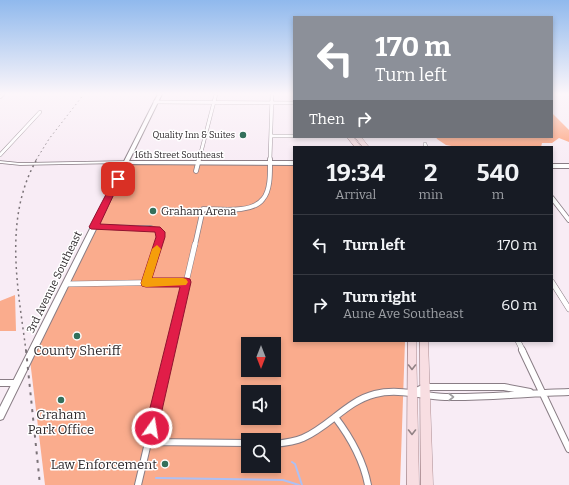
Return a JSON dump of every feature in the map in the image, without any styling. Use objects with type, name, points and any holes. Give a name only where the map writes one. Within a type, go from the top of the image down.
[{"type":"main road","name":"3rd Avenue Southeast","points":[[0,416],[148,117]]},
{"type":"main road","points":[[351,138],[357,146]]},
{"type":"main road","points":[[359,138],[365,146]]},
{"type":"main road","name":"16th Street Southeast","points":[[126,162],[293,163]]},
{"type":"main road","points":[[553,166],[569,166]]},
{"type":"main road","points":[[412,342],[413,485]]},
{"type":"main road","points":[[424,342],[427,485]]},
{"type":"street","points":[[0,155],[36,117]]},
{"type":"street","points":[[196,171],[211,117]]},
{"type":"street","points":[[138,485],[203,209],[243,209],[259,202],[266,196],[268,190],[270,163],[272,117]]},
{"type":"street","points":[[271,136],[293,136]]},
{"type":"street","name":"16th Street Southeast","points":[[2,162],[30,164],[63,162],[126,162]]},
{"type":"street","points":[[553,199],[569,220]]},
{"type":"street","points":[[94,227],[151,228],[159,230],[160,237],[146,283]]},
{"type":"street","points":[[66,284],[186,282]]},
{"type":"street","points":[[553,284],[569,310]]},
{"type":"street","points":[[518,342],[569,449]]},
{"type":"street","points":[[0,383],[16,383]]},
{"type":"street","points":[[281,443],[296,441],[307,436],[335,418],[357,400],[369,395],[386,392],[412,393],[504,387],[534,393]]},
{"type":"street","points":[[425,391],[445,397],[501,397],[542,392],[569,392]]},
{"type":"street","points":[[335,418],[342,426],[362,460],[365,467],[368,485]]},
{"type":"street","points":[[149,442],[241,444]]},
{"type":"shaded area","points":[[553,117],[556,117],[569,130],[569,142],[559,138],[552,143],[542,143],[541,146],[452,146],[446,145],[437,139],[553,138]]},
{"type":"shaded area","points":[[127,165],[293,165],[293,342],[405,342],[400,485],[45,485],[30,360]]},
{"type":"shaded area","points":[[15,295],[16,331],[0,331],[0,301]]},
{"type":"waterway","points":[[292,462],[295,464],[302,485]]},
{"type":"waterway","points":[[156,478],[283,480],[299,485]]},
{"type":"railway","points":[[36,160],[49,139],[66,117]]},
{"type":"railway","points":[[26,351],[17,278],[16,229],[26,182],[37,159]]},
{"type":"railway","points":[[26,350],[40,485]]},
{"type":"slow traffic","points":[[157,249],[146,283],[183,282]]},
{"type":"place","name":"Quality Inn & Suites","points":[[243,135]]},
{"type":"place","name":"Graham Arena","points":[[153,211]]},
{"type":"place","name":"County Sheriff","points":[[77,336]]},
{"type":"place","name":"Graham Park Office","points":[[61,400]]},
{"type":"place","name":"Law Enforcement","points":[[165,464]]},
{"type":"route","points":[[118,179],[94,227],[154,228],[159,230],[160,237],[146,283],[186,282],[152,428]]}]
